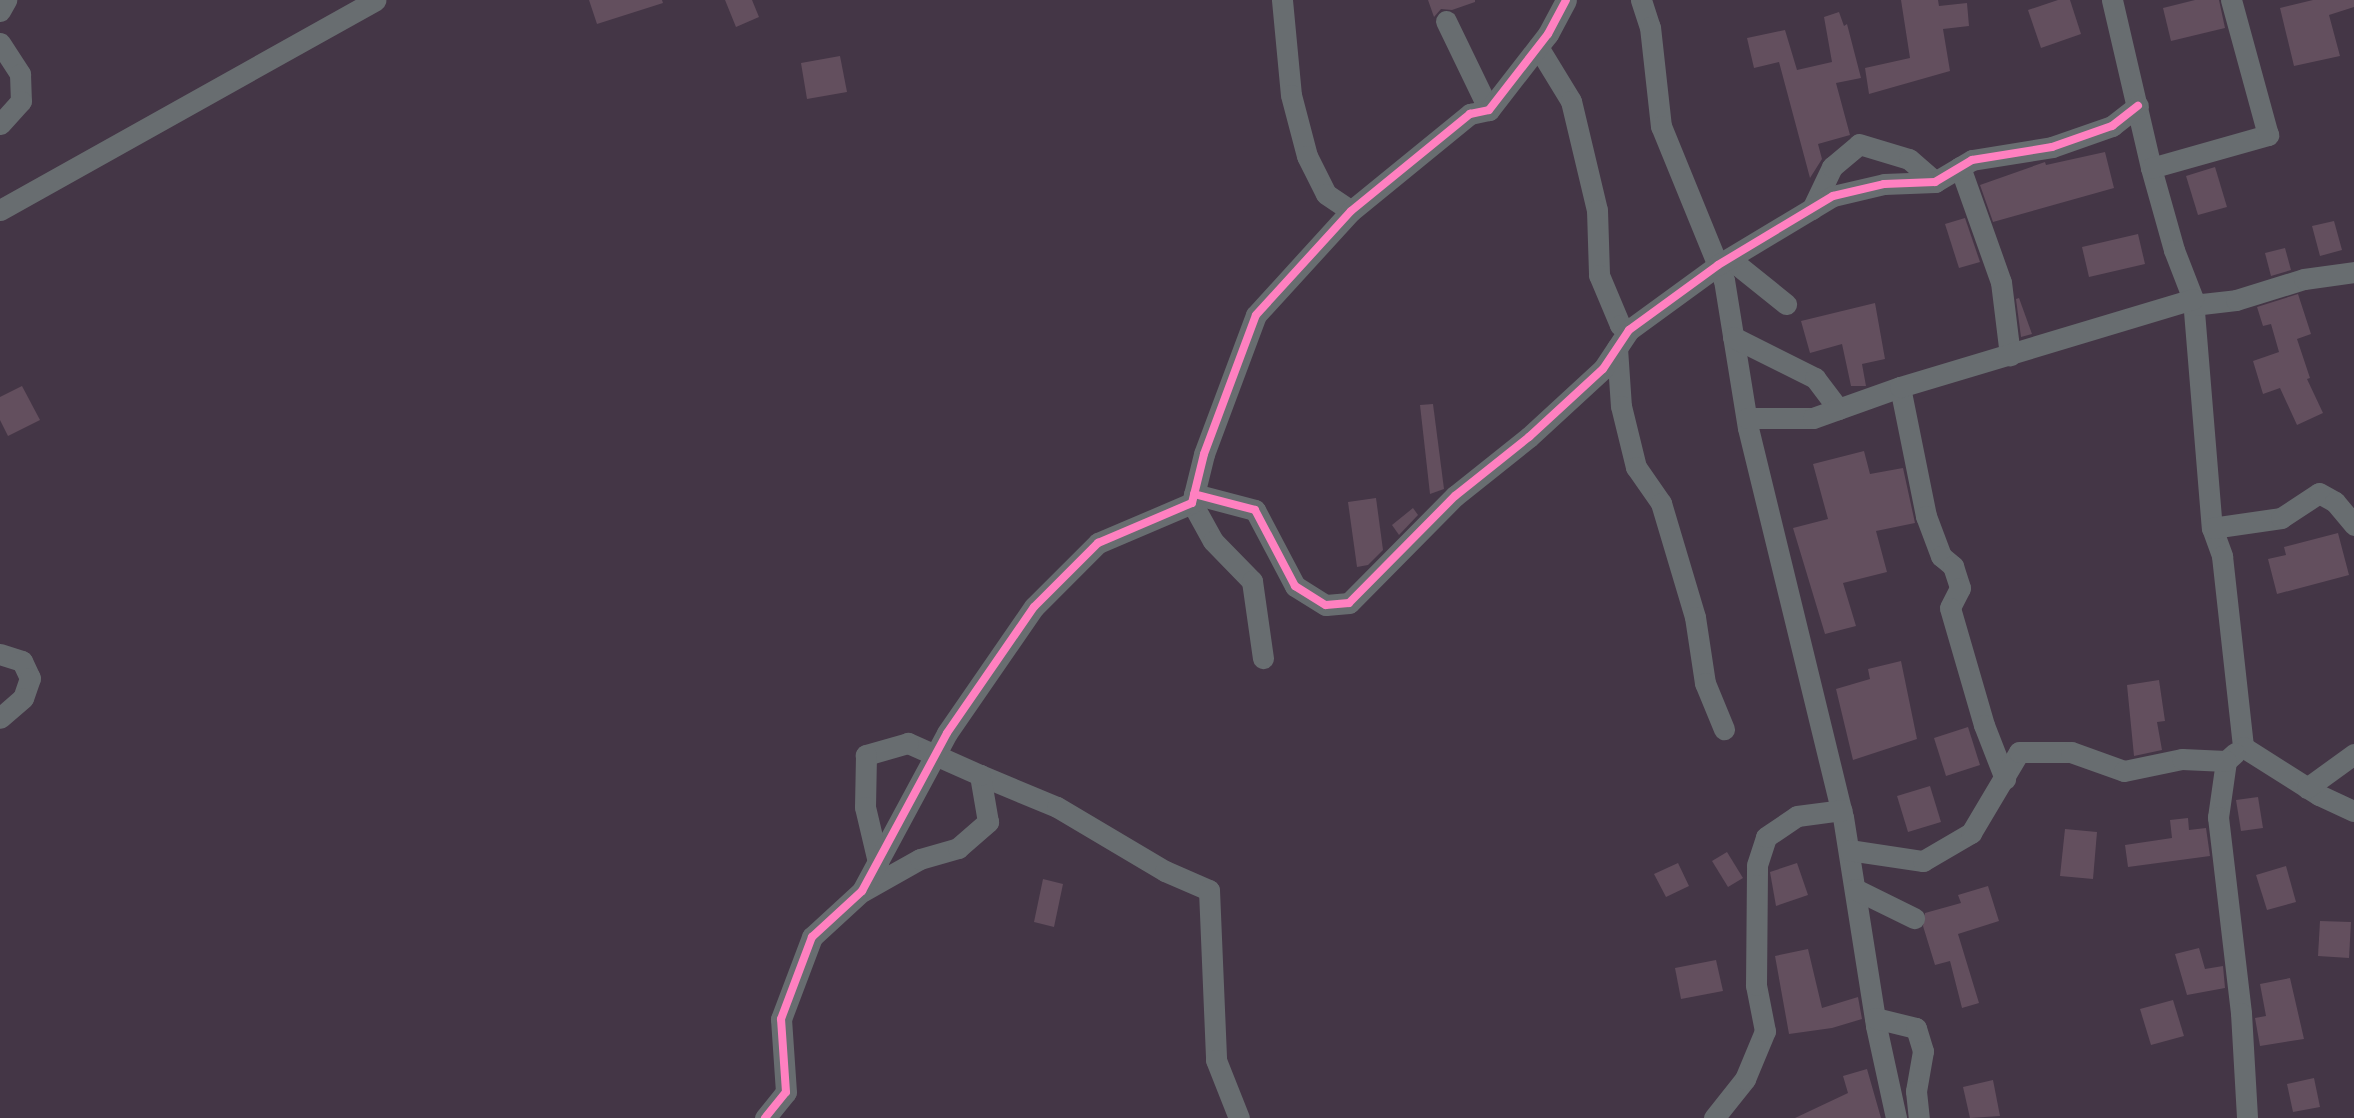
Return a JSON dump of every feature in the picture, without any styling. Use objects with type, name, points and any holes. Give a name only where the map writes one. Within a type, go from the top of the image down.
[{"type":"street","points":[[0,12],[6,0]]},
{"type":"street","points":[[0,210],[375,0]]},
{"type":"street","points":[[1282,0],[1291,94],[1307,156],[1326,194],[1351,211]]},
{"type":"street","points":[[1263,658],[1252,581],[1214,542],[1193,498],[1204,454],[1256,315],[1351,211],[1470,114],[1489,110],[1538,47],[1566,0]]},
{"type":"street","points":[[1641,0],[1650,27],[1661,126],[1724,262],[1733,337],[1747,418],[1842,810],[1875,1018],[1896,1118]]},
{"type":"street","points":[[2112,0],[2151,168],[2174,250],[2193,302],[2212,528],[2222,556],[2242,747]]},
{"type":"street","points":[[2151,168],[2268,135],[2231,0]]},
{"type":"street","points":[[1446,21],[1489,110]]},
{"type":"street","points":[[0,43],[20,74],[21,101],[0,124]]},
{"type":"street","points":[[1538,47],[1570,101],[1597,210],[1599,275],[1620,325],[1623,339],[1621,406],[1636,467],[1661,503],[1695,617],[1705,683],[1724,729]]},
{"type":"street","points":[[862,891],[934,758],[1034,607],[1098,543],[1193,498],[1255,510],[1295,586],[1326,605],[1349,603],[1455,496],[1528,437],[1603,369],[1623,339],[1724,262],[1833,196],[1884,184],[1935,182],[1972,160],[2052,147],[2112,126],[2138,106]]},
{"type":"street","points":[[1812,209],[1832,166],[1859,144],[1909,159],[1935,182]]},
{"type":"street","points":[[1960,167],[2001,282],[2010,355]]},
{"type":"street","points":[[1724,262],[1786,304]]},
{"type":"street","points":[[1747,418],[1813,418],[1900,387],[2193,302],[2236,300],[2304,279],[2354,272]]},
{"type":"street","points":[[1733,337],[1815,378],[1838,409]]},
{"type":"street","points":[[1900,387],[1926,516],[1941,556],[1953,566],[1960,588],[1950,608],[1984,725],[2005,779]]},
{"type":"street","points":[[2212,528],[2281,518],[2319,493],[2335,502],[2354,525]]},
{"type":"street","points":[[0,654],[22,661],[30,678],[23,698],[0,718]]},
{"type":"street","points":[[878,862],[865,807],[866,755],[908,742],[934,758],[1057,807],[1165,871],[1209,890],[1216,1060],[1239,1118]]},
{"type":"street","points":[[2242,747],[2226,761],[2218,817],[2241,1013],[2247,1118]]},
{"type":"street","points":[[2242,747],[2307,788],[2354,811]]},
{"type":"street","points":[[1849,850],[1923,861],[1971,833],[2019,752],[2071,752],[2124,771],[2182,759],[2226,761]]},
{"type":"street","points":[[2307,788],[2354,754]]},
{"type":"street","points":[[765,1118],[786,1092],[782,1018],[812,937],[862,891],[920,859],[958,848],[988,822],[980,775]]},
{"type":"street","points":[[1714,1118],[1745,1079],[1765,1030],[1756,985],[1757,865],[1766,837],[1797,816],[1842,810]]},
{"type":"street","points":[[1855,890],[1914,918]]},
{"type":"street","points":[[1875,1018],[1916,1028],[1923,1051],[1916,1091],[1919,1118]]},
{"type":"building","points":[[589,0],[662,0],[663,3],[597,24]]},
{"type":"building","points":[[725,0],[752,0],[759,17],[736,27]]},
{"type":"building","points":[[1428,0],[1475,0],[1475,2],[1452,10],[1441,9],[1434,17]]},
{"type":"building","points":[[1901,0],[1938,0],[1939,6],[1967,3],[1969,26],[1943,29],[1950,71],[1869,94],[1865,68],[1910,58]]},
{"type":"building","points":[[2058,0],[2070,0],[2081,34],[2041,48],[2028,10]]},
{"type":"building","points":[[2195,0],[2219,0],[2225,28],[2171,41],[2163,8]]},
{"type":"building","points":[[2313,0],[2354,0],[2354,7],[2329,15],[2340,56],[2294,66],[2280,8]]},
{"type":"building","points":[[1839,12],[1844,26],[1847,24],[1861,78],[1836,83],[1850,135],[1818,144],[1822,159],[1810,178],[1779,62],[1754,68],[1747,38],[1785,30],[1797,70],[1832,62],[1824,17]]},
{"type":"building","points":[[840,56],[847,92],[807,99],[801,63]]},
{"type":"building","points":[[2105,152],[2114,188],[1993,222],[1980,185],[2045,162],[2046,165]]},
{"type":"building","points":[[2215,167],[2227,207],[2198,215],[2186,176]]},
{"type":"building","points":[[1965,218],[1980,262],[1959,268],[1945,224]]},
{"type":"building","points":[[2334,221],[2342,250],[2320,256],[2312,226]]},
{"type":"building","points":[[2138,234],[2145,264],[2089,277],[2082,247]]},
{"type":"building","points":[[2285,248],[2291,270],[2271,276],[2265,253]]},
{"type":"building","points":[[2298,294],[2311,334],[2297,339],[2310,378],[2307,379],[2323,413],[2297,425],[2280,388],[2263,394],[2253,361],[2279,352],[2271,324],[2263,326],[2257,307]]},
{"type":"building","points":[[2019,298],[2032,334],[2021,337],[2016,299]]},
{"type":"building","points":[[1875,303],[1885,359],[1862,364],[1866,386],[1851,386],[1842,344],[1810,353],[1801,321]]},
{"type":"building","points":[[22,386],[40,420],[8,436],[0,420],[0,397]]},
{"type":"building","points":[[1433,404],[1444,489],[1430,494],[1420,405]]},
{"type":"building","points":[[1864,451],[1870,474],[1903,468],[1915,523],[1876,531],[1887,572],[1843,583],[1856,626],[1825,634],[1793,528],[1828,519],[1813,464]]},
{"type":"building","points":[[1376,498],[1383,550],[1368,565],[1357,567],[1348,502]]},
{"type":"building","points":[[1413,508],[1418,515],[1399,535],[1392,525]]},
{"type":"building","points":[[2338,533],[2349,575],[2277,594],[2268,559],[2286,555],[2284,547]]},
{"type":"building","points":[[1901,661],[1917,739],[1853,760],[1836,689],[1870,679],[1868,669]]},
{"type":"building","points":[[2159,680],[2165,721],[2157,722],[2162,750],[2134,756],[2127,685]]},
{"type":"building","points":[[1968,727],[1980,765],[1946,776],[1934,738]]},
{"type":"building","points":[[1930,786],[1941,822],[1908,832],[1897,796]]},
{"type":"building","points":[[2258,797],[2263,828],[2241,831],[2236,800]]},
{"type":"building","points":[[2188,818],[2189,830],[2206,828],[2210,856],[2128,867],[2125,845],[2172,838],[2170,820]]},
{"type":"building","points":[[2065,829],[2097,832],[2093,879],[2060,876]]},
{"type":"building","points":[[1727,852],[1743,878],[1728,887],[1712,861]]},
{"type":"building","points":[[1678,863],[1689,886],[1666,897],[1654,874]]},
{"type":"building","points":[[1797,863],[1808,895],[1776,906],[1770,872]]},
{"type":"building","points":[[2286,866],[2296,902],[2267,910],[2256,875]]},
{"type":"building","points":[[1043,879],[1063,884],[1054,927],[1034,922]]},
{"type":"building","points":[[1988,886],[1999,921],[1958,934],[1979,1003],[1962,1008],[1950,961],[1935,965],[1923,926],[1925,913],[1961,903],[1958,895]]},
{"type":"building","points":[[2320,921],[2351,922],[2349,958],[2318,956]]},
{"type":"building","points":[[2199,948],[2205,969],[2223,966],[2225,988],[2187,995],[2175,954]]},
{"type":"building","points":[[1808,949],[1822,1008],[1858,997],[1862,1019],[1832,1028],[1789,1034],[1775,956]]},
{"type":"building","points":[[1716,960],[1723,991],[1681,999],[1675,968]]},
{"type":"building","points":[[2290,978],[2304,1039],[2260,1046],[2255,1018],[2266,1016],[2260,984]]},
{"type":"building","points":[[2173,1000],[2184,1036],[2151,1045],[2140,1009]]},
{"type":"building","points":[[1867,1069],[1881,1118],[1795,1118],[1848,1093],[1843,1076]]},
{"type":"building","points":[[2314,1078],[2320,1107],[2293,1112],[2287,1084]]},
{"type":"building","points":[[1993,1080],[2000,1116],[1970,1118],[1963,1087]]},
{"type":"cycle path","points":[[765,1118],[786,1092],[781,1019],[812,937],[862,891],[947,733],[1034,607],[1098,543],[1192,503],[1204,454],[1256,315],[1351,211],[1470,114],[1489,110],[1548,34],[1566,0]]},
{"type":"cycle path","points":[[1194,494],[1255,510],[1295,586],[1326,605],[1349,603],[1455,496],[1529,437],[1603,369],[1629,330],[1718,265],[1833,196],[1884,184],[1935,182],[1972,160],[2052,147],[2112,126],[2138,106]]}]
